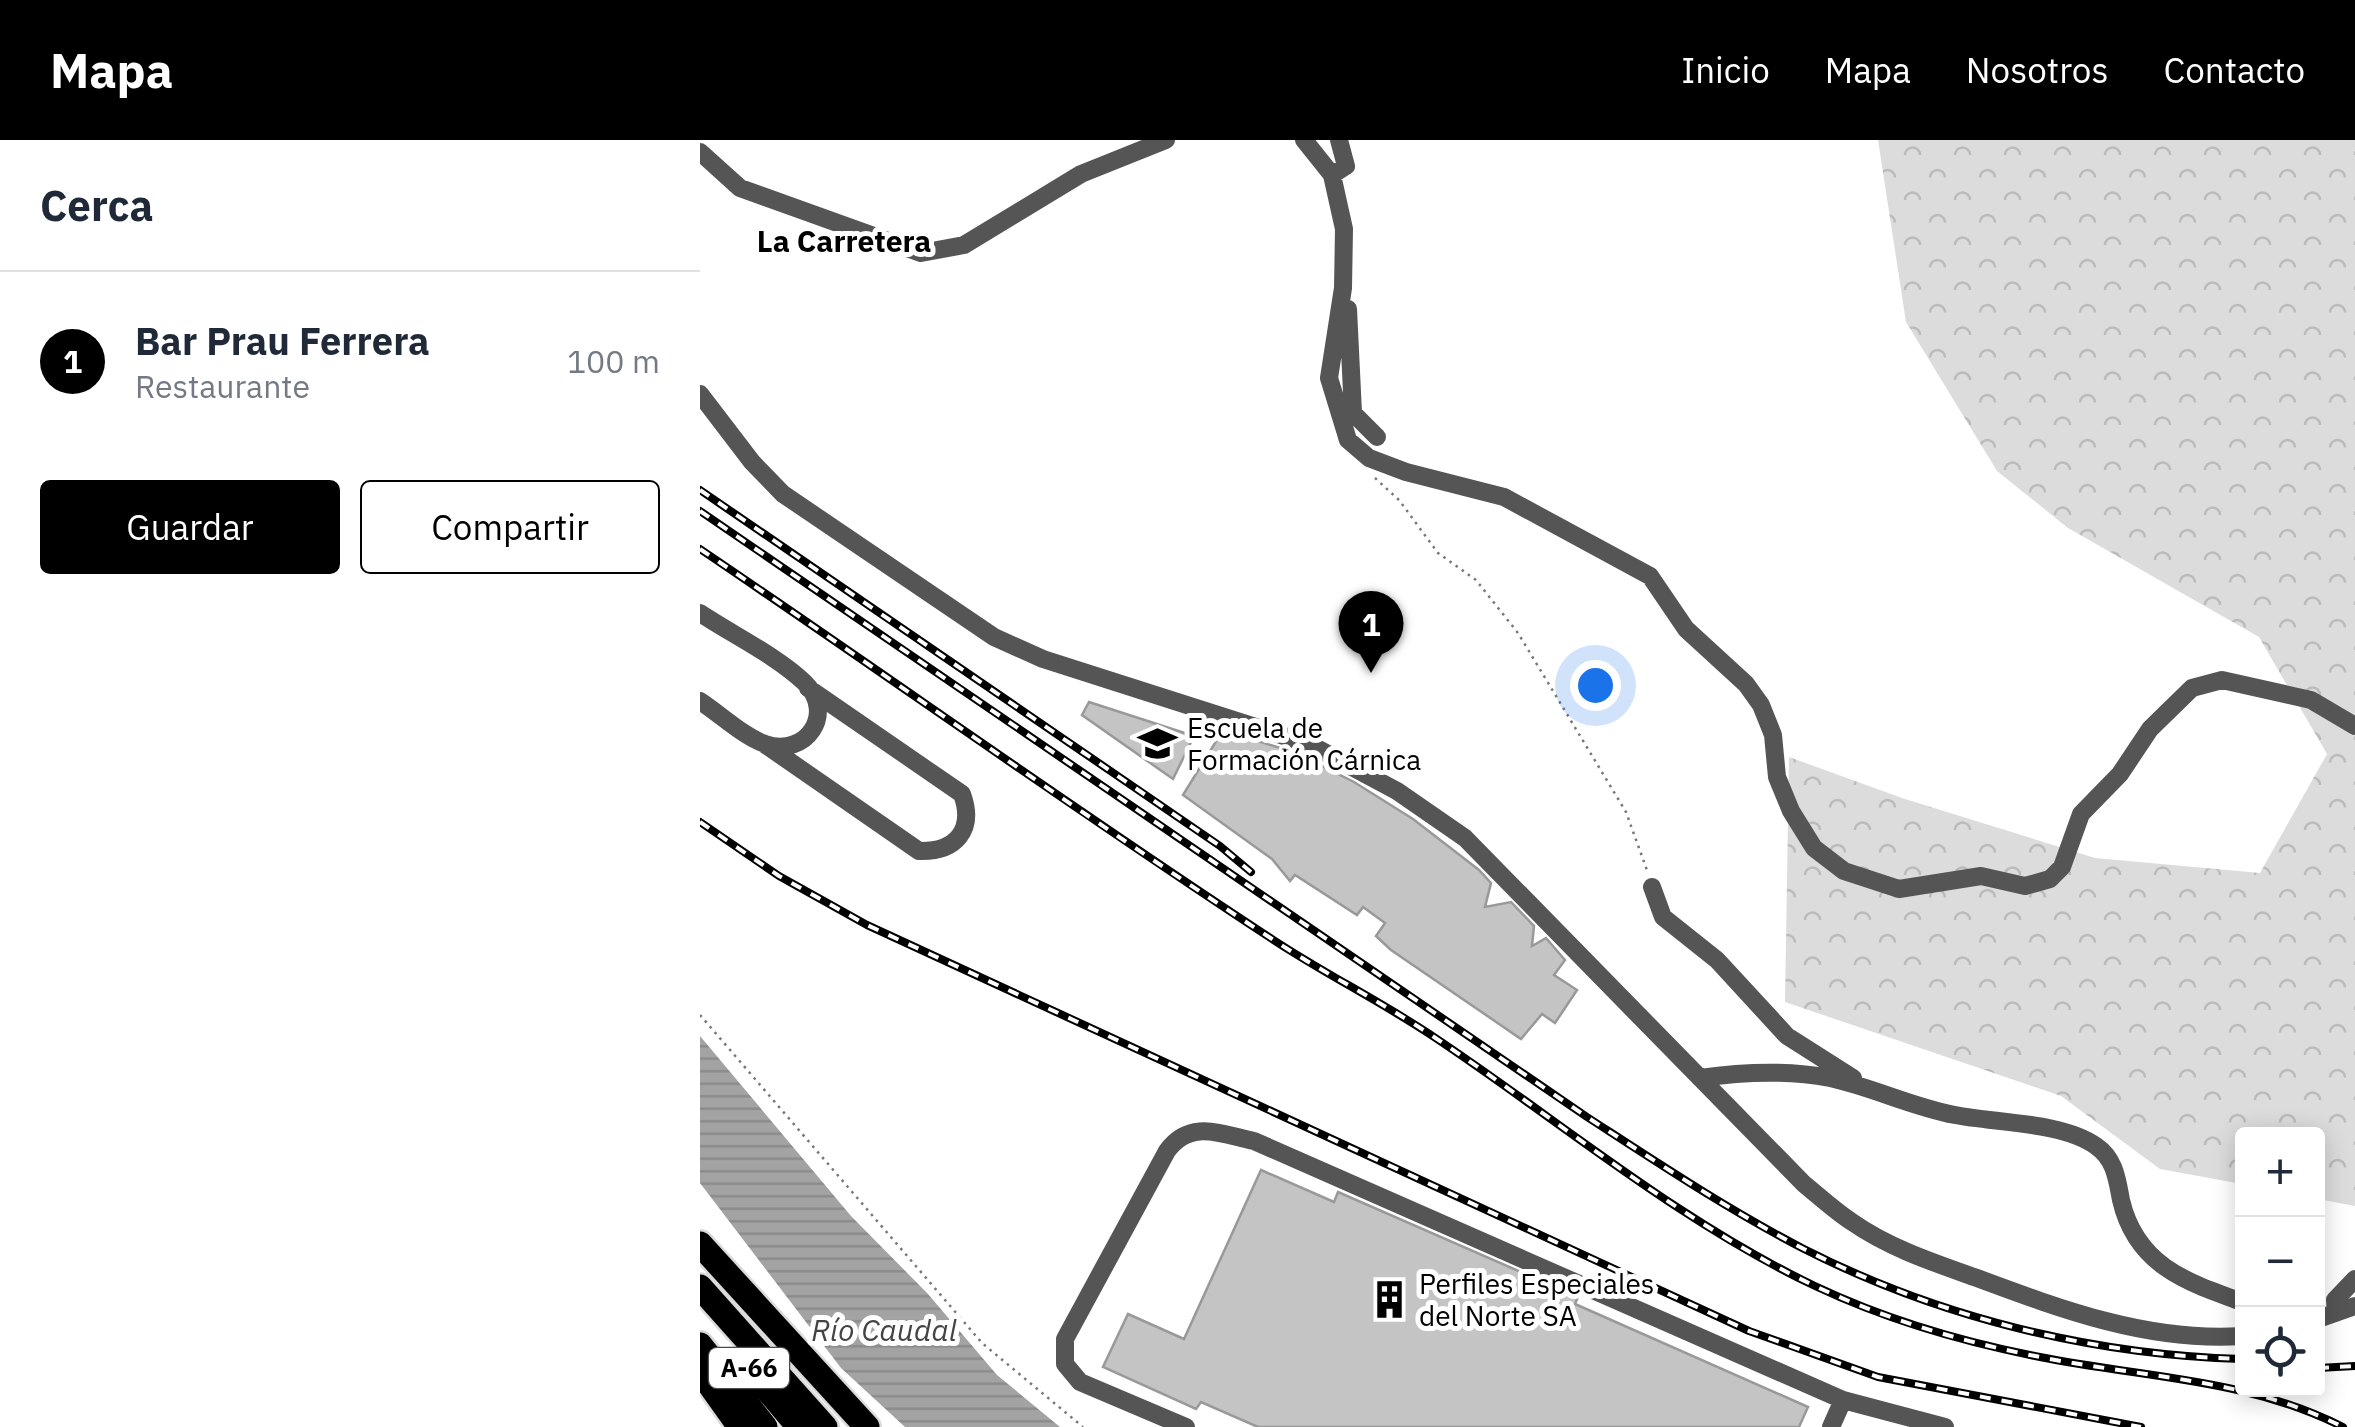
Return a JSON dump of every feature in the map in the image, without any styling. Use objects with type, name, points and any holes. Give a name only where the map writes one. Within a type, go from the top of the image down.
[{"type":"highway","name":"A-66","points":[[700,1244],[867,1427]]},
{"type":"highway","points":[[700,1258],[775,1338],[849,1427]]},
{"type":"highway","points":[[700,1287],[825,1427]]},
{"type":"highway","name":"A-66","points":[[700,1310],[798,1427]]},
{"type":"highway","name":"A-66","points":[[700,1345],[765,1427]]},
{"type":"highway","points":[[700,1370],[740,1427]]},
{"type":"highway","points":[[700,1401],[719,1427]]},
{"type":"street","points":[[700,152],[740,188],[921,253],[964,246],[1080,174],[1166,140]]},
{"type":"street","points":[[1304,140],[1332,175],[1344,229],[1342,294],[1329,378],[1338,417],[1356,450],[1406,472],[1504,497],[1650,576],[1686,629],[1746,684],[1761,705],[1772,735],[1778,778],[1791,811],[1814,848],[1844,871],[1899,889],[1981,876],[2025,886],[2050,879],[2062,868],[2081,814],[2120,774],[2150,728],[2192,688],[2207,682],[2222,680],[2311,700],[2355,726]]},
{"type":"street","points":[[1332,175],[1346,166],[1339,140]]},
{"type":"street","points":[[1342,294],[1348,316],[1353,413],[1376,436]]},
{"type":"street","points":[[700,394],[752,462],[783,494],[994,637],[1043,659],[1309,744],[1396,792],[1452,829],[1532,902],[1804,1184],[1854,1224],[1920,1257],[2067,1312],[2130,1328],[2201,1339],[2235,1337]]},
{"type":"street","points":[[700,613],[962,794],[968,823],[961,838],[949,848],[919,851],[700,701]]},
{"type":"street","points":[[763,743],[790,748],[808,739],[817,727],[816,706],[808,688]]},
{"type":"street","points":[[1652,887],[1663,917],[1717,960],[1787,1036],[1874,1092]]},
{"type":"street","points":[[1700,1078],[1803,1074],[1938,1112],[2034,1127],[2095,1145],[2110,1159],[2126,1219],[2148,1255],[2176,1276],[2235,1299]]},
{"type":"street","points":[[1186,1427],[1080,1382],[1065,1364],[1065,1339],[1167,1151],[1176,1138],[1195,1128],[1254,1141],[1843,1400],[1944,1427]]},
{"type":"street","points":[[2327,1316],[2335,1300],[2355,1280]]},
{"type":"street","points":[[2327,1316],[2355,1306]]},
{"type":"street","points":[[1831,1427],[1843,1400]]},
{"type":"path","points":[[1372,476],[1399,500],[1438,553],[1476,580],[1518,633],[1626,812],[1652,887]]},
{"type":"path","points":[[700,1014],[982,1343],[1083,1427]]},
{"type":"green space","points":[[1878,140],[2355,140],[2355,1206],[2325,1200],[2325,1127],[2235,1127],[2235,1183],[2160,1169],[2061,1096],[1785,1002],[1789,757],[1902,798],[2095,858],[2260,873],[2327,754],[2259,637],[2068,528],[1997,471],[1906,322]]},
{"type":"water","name":"Río Caudal","points":[[700,1036],[851,1216],[928,1294],[997,1375],[1060,1427],[905,1427],[841,1368],[700,1183]]},
{"type":"building","name":"Escuela de Formación Cárnica","points":[[1089,702],[1194,736],[1173,779],[1082,715]]},
{"type":"building","points":[[1223,730],[1296,753],[1354,782],[1413,819],[1479,870],[1491,883],[1485,907],[1511,902],[1534,926],[1532,946],[1546,938],[1565,960],[1554,975],[1577,990],[1555,1023],[1542,1014],[1521,1039],[1391,950],[1376,936],[1385,923],[1363,907],[1357,915],[1295,875],[1290,881],[1272,859],[1183,795]]},
{"type":"building","name":"Perfiles Especiales del Norte SA","points":[[1261,1170],[1334,1202],[1338,1192],[1578,1297],[1575,1304],[1808,1407],[1799,1427],[1258,1427],[1201,1402],[1196,1409],[1103,1367],[1128,1314],[1184,1339]]},
{"type":"railway","points":[[700,490],[1220,846],[1251,872]]},
{"type":"railway","points":[[700,511],[1587,1117],[1774,1233],[1907,1294],[2016,1328],[2129,1350],[2235,1359]]},
{"type":"railway","points":[[700,549],[1200,891],[1292,952],[1434,1037],[1667,1201],[1764,1260],[1842,1298],[1954,1337],[2040,1357],[2232,1389],[2270,1398],[2343,1427]]},
{"type":"railway","points":[[700,822],[779,876],[867,925],[1749,1331],[1878,1377],[2141,1427]]},
{"type":"railway","points":[[2325,1368],[2355,1366]]},
{"type":"place","name":"Bar Prau Ferrera","points":[[1371,673]]},
{"type":"place","name":"Escuela de Formación Cárnica","points":[[1157,744]]},
{"type":"place","name":"Perfiles Especiales del Norte SA","points":[[1389,1300]]},
{"type":"district","name":"La Carretera","points":[[844,242]]}]
